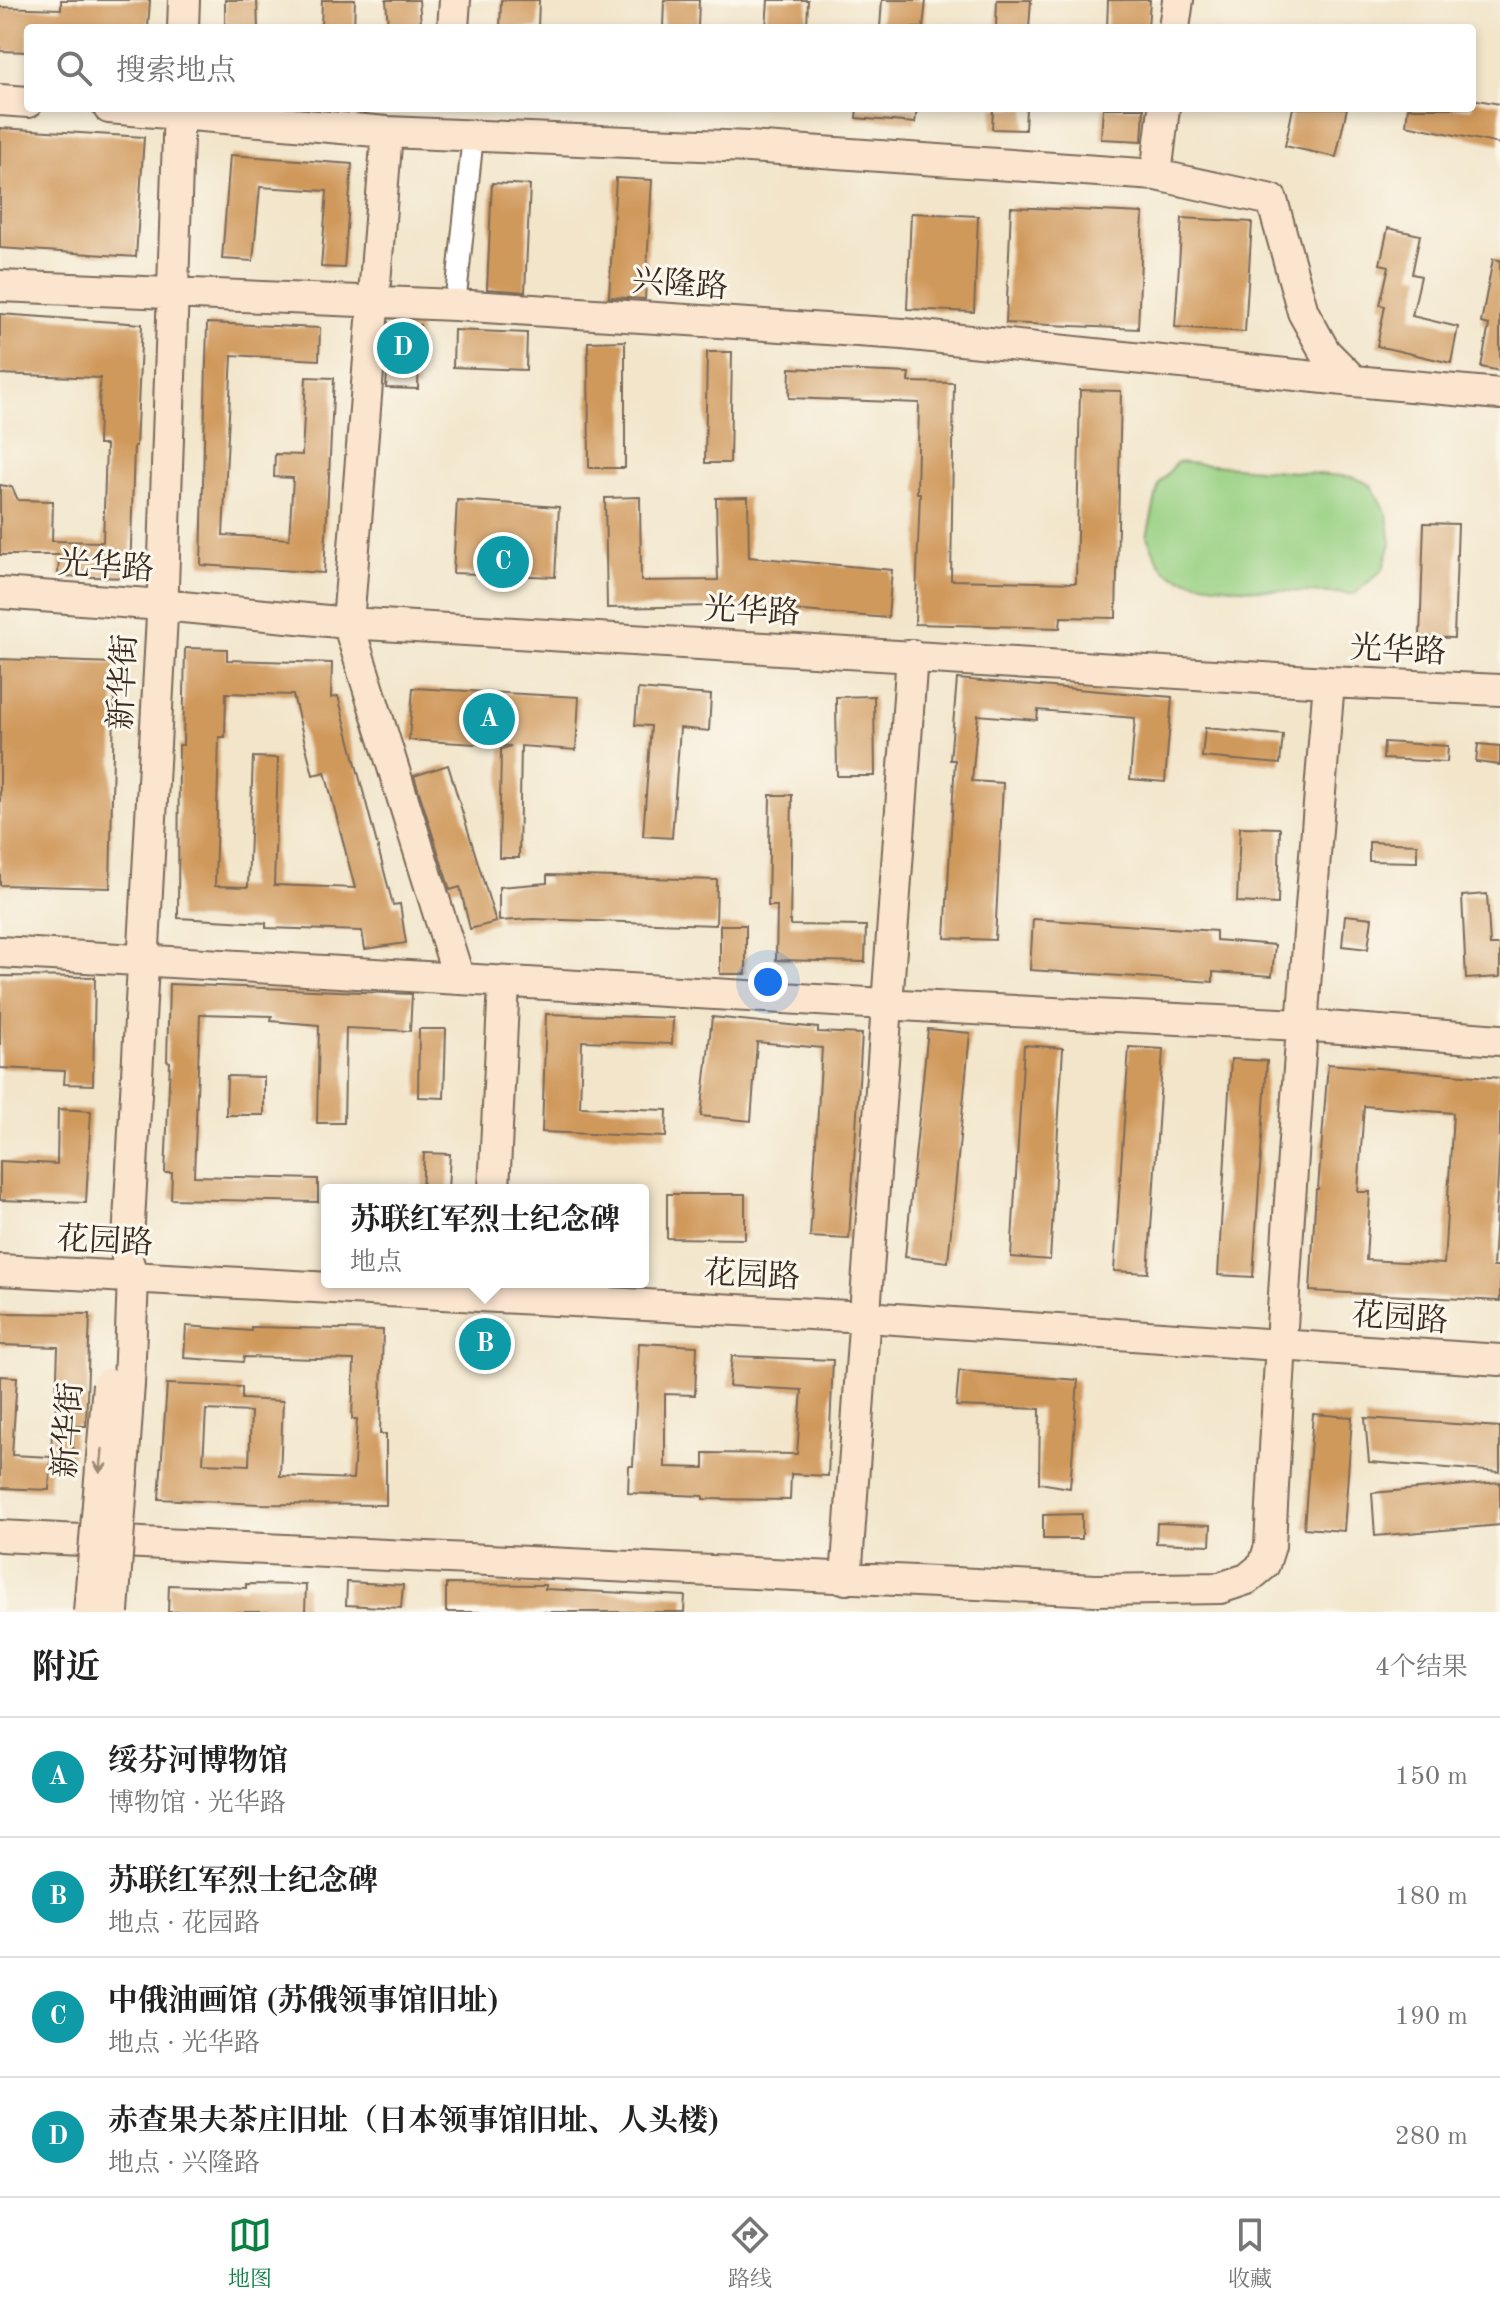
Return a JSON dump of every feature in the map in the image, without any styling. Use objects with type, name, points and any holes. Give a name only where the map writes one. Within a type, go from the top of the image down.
[{"type":"street","points":[[183,24],[184,0]]},
{"type":"street","points":[[453,24],[455,0]]},
{"type":"street","points":[[1175,24],[1178,0]]},
{"type":"street","points":[[0,100],[24,102]]},
{"type":"street","name":"新华街","points":[[113,1612],[118,1384],[162,605],[178,112]]},
{"type":"street","points":[[188,112],[387,132],[457,126],[1156,175],[1272,200],[1303,312],[1325,352],[1354,381]]},
{"type":"street","points":[[1156,175],[1164,112]]},
{"type":"street","points":[[455,305],[457,126]]},
{"type":"street","points":[[387,132],[348,623],[459,979]]},
{"type":"street","name":"兴隆路","points":[[0,286],[455,305],[903,334],[1500,394]]},
{"type":"street","name":"光华路","points":[[0,593],[348,623],[1500,690]]},
{"type":"street","points":[[846,1579],[912,655]]},
{"type":"street","points":[[0,1536],[1096,1590],[1220,1588],[1247,1579],[1264,1565],[1270,1546],[1300,1025],[1329,682]]},
{"type":"street","points":[[0,952],[1300,1025],[1500,1040]]},
{"type":"street","points":[[494,1184],[504,982]]},
{"type":"street","name":"花园路","points":[[0,1251],[124,1271],[321,1281]]},
{"type":"street","name":"花园路","points":[[0,1270],[321,1268]]},
{"type":"street","name":"花园路","points":[[649,1285],[867,1306],[1280,1335],[1500,1342]]},
{"type":"street","name":"花园路","points":[[469,1288],[867,1306]]},
{"type":"street","name":"花园路","points":[[1280,1335],[1500,1360]]},
{"type":"street","name":"新华街","points":[[89,1612],[118,1384]]},
{"type":"green space","points":[[1177,462],[1353,477],[1371,485],[1387,514],[1391,543],[1383,569],[1355,594],[1226,586],[1178,577],[1162,567],[1147,537],[1159,484]]},
{"type":"building","points":[[61,0],[150,0],[148,24],[24,24],[24,52],[0,51],[0,7],[61,9]]},
{"type":"building","points":[[225,0],[257,0],[258,24],[225,24]]},
{"type":"building","points":[[322,0],[355,0],[354,24],[321,24]]},
{"type":"building","points":[[386,0],[419,0],[421,24],[388,24]]},
{"type":"building","points":[[501,0],[539,0],[538,24],[500,24]]},
{"type":"building","points":[[664,0],[699,0],[698,24],[663,24]]},
{"type":"building","points":[[768,0],[808,0],[807,24],[766,24]]},
{"type":"building","points":[[882,0],[926,0],[923,24],[880,24]]},
{"type":"building","points":[[997,0],[1031,0],[1029,24],[996,24]]},
{"type":"building","points":[[1108,0],[1150,0],[1148,24],[1107,24]]},
{"type":"building","points":[[1476,100],[1500,104],[1500,144],[1406,125],[1408,112],[1476,112]]},
{"type":"building","points":[[857,112],[916,112],[915,123],[856,118]]},
{"type":"building","points":[[993,112],[1026,112],[1025,130],[992,129]]},
{"type":"building","points":[[1103,112],[1144,112],[1142,141],[1101,139]]},
{"type":"building","points":[[1292,112],[1346,112],[1336,157],[1285,146]]},
{"type":"building","points":[[0,128],[144,137],[136,257],[0,248]]},
{"type":"building","points":[[230,155],[352,164],[344,268],[321,267],[327,191],[260,187],[253,261],[222,259]]},
{"type":"building","points":[[616,178],[652,180],[645,299],[609,297]]},
{"type":"building","points":[[492,183],[530,185],[525,292],[487,289]]},
{"type":"building","points":[[1011,207],[1143,213],[1138,329],[1006,323]]},
{"type":"building","points":[[911,213],[978,216],[974,312],[907,309]]},
{"type":"building","points":[[1182,218],[1252,222],[1245,332],[1175,327]]},
{"type":"building","points":[[1388,228],[1420,235],[1412,274],[1421,276],[1412,316],[1458,327],[1451,363],[1377,346],[1385,306],[1380,305],[1389,266],[1380,264]]},
{"type":"building","points":[[1493,259],[1500,260],[1500,371],[1481,367],[1489,325],[1481,323]]},
{"type":"building","points":[[0,314],[142,324],[130,578],[58,576],[59,555],[0,555],[0,485],[12,487],[18,500],[53,501],[52,541],[103,542],[106,445],[98,445],[100,378],[0,374]]},
{"type":"building","points":[[207,323],[320,328],[319,360],[232,355],[223,535],[289,539],[293,478],[274,477],[275,454],[302,455],[306,377],[334,378],[324,573],[201,565]]},
{"type":"building","points":[[390,324],[420,325],[418,389],[386,388]]},
{"type":"building","points":[[454,330],[527,333],[526,370],[453,367]]},
{"type":"building","points":[[625,341],[625,468],[589,468],[588,342]]},
{"type":"building","points":[[707,352],[732,352],[730,463],[705,463]]},
{"type":"building","points":[[790,368],[909,373],[908,382],[954,383],[951,580],[1076,583],[1080,390],[1121,391],[1116,618],[1061,617],[1060,628],[915,624],[920,493],[917,493],[919,403],[789,398]]},
{"type":"building","points":[[640,497],[641,581],[718,580],[716,498],[748,497],[749,557],[892,570],[888,618],[767,608],[767,605],[607,608],[605,498]]},
{"type":"building","points":[[457,500],[559,507],[555,577],[453,573]]},
{"type":"building","points":[[1424,523],[1458,524],[1454,638],[1420,637]]},
{"type":"building","points":[[185,648],[227,649],[227,660],[332,663],[331,698],[338,696],[393,905],[400,904],[406,943],[365,949],[362,931],[266,928],[266,923],[178,918],[179,745],[183,745]],"holes":[[[226,693],[293,695],[313,775],[325,772],[355,888],[274,885],[278,758],[253,757],[248,887],[215,886],[219,737],[225,737]]]},
{"type":"building","points":[[0,659],[115,663],[110,888],[0,885]]},
{"type":"building","points":[[957,679],[1172,697],[1165,782],[1130,779],[1135,718],[1038,710],[1037,720],[978,715],[972,781],[1003,783],[995,940],[945,938],[955,760],[950,760]]},
{"type":"building","points":[[413,688],[579,697],[576,750],[521,746],[519,858],[499,858],[501,749],[511,746],[409,740]]},
{"type":"building","points":[[638,689],[711,695],[709,731],[680,728],[672,838],[643,836],[651,726],[635,725]]},
{"type":"building","points":[[874,696],[875,776],[837,776],[836,697]]},
{"type":"building","points":[[1205,728],[1283,735],[1280,764],[1202,757]]},
{"type":"building","points":[[1384,742],[1448,746],[1447,762],[1383,759]]},
{"type":"building","points":[[1478,744],[1500,746],[1500,765],[1476,762]]},
{"type":"building","points":[[448,765],[496,922],[470,929],[460,887],[450,890],[414,776]]},
{"type":"building","points":[[770,795],[792,795],[790,925],[866,926],[865,962],[776,960],[777,906],[768,906]]},
{"type":"building","points":[[1240,827],[1280,828],[1278,904],[1237,902]]},
{"type":"building","points":[[1369,842],[1417,844],[1417,862],[1369,861]]},
{"type":"building","points":[[547,875],[717,880],[716,925],[533,919],[499,921],[499,887],[547,883]]},
{"type":"building","points":[[1487,894],[1490,945],[1500,945],[1500,977],[1466,979],[1462,896]]},
{"type":"building","points":[[1345,915],[1372,918],[1368,949],[1342,946]]},
{"type":"building","points":[[1033,919],[1216,931],[1216,940],[1275,945],[1272,976],[1213,972],[1213,982],[1030,970]]},
{"type":"building","points":[[720,925],[746,925],[746,974],[720,974]]},
{"type":"building","points":[[0,976],[95,977],[93,1085],[64,1084],[65,1071],[0,1068]]},
{"type":"building","points":[[169,984],[412,994],[410,1031],[346,1028],[344,1123],[317,1123],[319,1025],[271,1021],[272,1016],[200,1014],[194,1176],[318,1179],[318,1202],[171,1199],[172,1173],[165,1173],[170,1062],[167,1061]]},
{"type":"building","points":[[546,1014],[673,1018],[672,1044],[582,1041],[580,1107],[667,1110],[666,1137],[542,1132]]},
{"type":"building","points":[[712,1017],[818,1028],[818,1032],[862,1034],[849,1239],[810,1237],[822,1048],[757,1042],[751,1121],[701,1116]]},
{"type":"building","points":[[419,1029],[446,1029],[444,1098],[418,1097]]},
{"type":"building","points":[[928,1029],[970,1033],[948,1262],[905,1257]]},
{"type":"building","points":[[1024,1045],[1063,1048],[1050,1260],[1011,1257]]},
{"type":"building","points":[[1129,1047],[1163,1049],[1148,1273],[1114,1271]]},
{"type":"building","points":[[1231,1059],[1267,1061],[1253,1277],[1218,1275]]},
{"type":"building","points":[[1328,1064],[1500,1078],[1493,1267],[1500,1267],[1500,1301],[1310,1291]],"holes":[[[1364,1106],[1453,1113],[1444,1264],[1366,1260],[1370,1192],[1358,1192]]]},
{"type":"building","points":[[227,1076],[264,1077],[264,1115],[226,1115]]},
{"type":"building","points":[[58,1109],[91,1111],[86,1203],[0,1200],[0,1161],[57,1164]]},
{"type":"building","points":[[424,1153],[450,1154],[448,1184],[422,1184]]},
{"type":"building","points":[[667,1194],[745,1194],[745,1239],[667,1238]]},
{"type":"building","points":[[0,1313],[90,1314],[86,1426],[74,1426],[72,1458],[51,1457],[52,1432],[55,1432],[58,1347],[0,1345]]},
{"type":"building","points":[[186,1326],[251,1331],[251,1327],[383,1330],[380,1434],[386,1434],[386,1505],[159,1499],[167,1384],[242,1387],[242,1399],[283,1401],[280,1476],[353,1479],[357,1419],[352,1419],[354,1360],[244,1357],[243,1362],[184,1358]],"holes":[[[206,1410],[251,1412],[249,1465],[203,1463]]]},
{"type":"building","points":[[639,1343],[697,1346],[695,1395],[665,1394],[665,1467],[704,1468],[704,1453],[797,1454],[802,1390],[729,1386],[732,1356],[833,1360],[828,1476],[791,1474],[790,1500],[703,1499],[703,1496],[628,1493],[629,1466],[633,1466]]},
{"type":"building","points":[[959,1371],[1078,1380],[1070,1488],[1039,1483],[1040,1409],[956,1406]]},
{"type":"building","points":[[0,1376],[17,1377],[12,1455],[51,1457],[49,1490],[0,1488]]},
{"type":"building","points":[[1313,1414],[1352,1417],[1344,1531],[1304,1528]]},
{"type":"building","points":[[1365,1418],[1500,1427],[1500,1472],[1369,1462]]},
{"type":"building","points":[[1500,1482],[1500,1525],[1375,1536],[1372,1493]]},
{"type":"building","points":[[1082,1514],[1082,1539],[1043,1539],[1043,1515]]},
{"type":"building","points":[[1157,1523],[1211,1525],[1210,1545],[1156,1543]]},
{"type":"building","points":[[347,1582],[403,1585],[401,1608],[346,1605]]},
{"type":"building","points":[[246,1584],[306,1585],[305,1612],[168,1612],[169,1585],[246,1588]]},
{"type":"building","points":[[446,1584],[545,1585],[545,1589],[685,1596],[684,1612],[446,1612]]},
{"type":"place","name":"赤查果夫茶庄旧址（日本领事馆旧址、人头楼)","points":[[403,348]]},
{"type":"place","name":"中俄油画馆 (苏俄领事馆旧址)","points":[[503,562]]},
{"type":"place","name":"绥芬河博物馆","points":[[489,719]]},
{"type":"place","name":"苏联红军烈士纪念碑","points":[[485,1344]]}]
